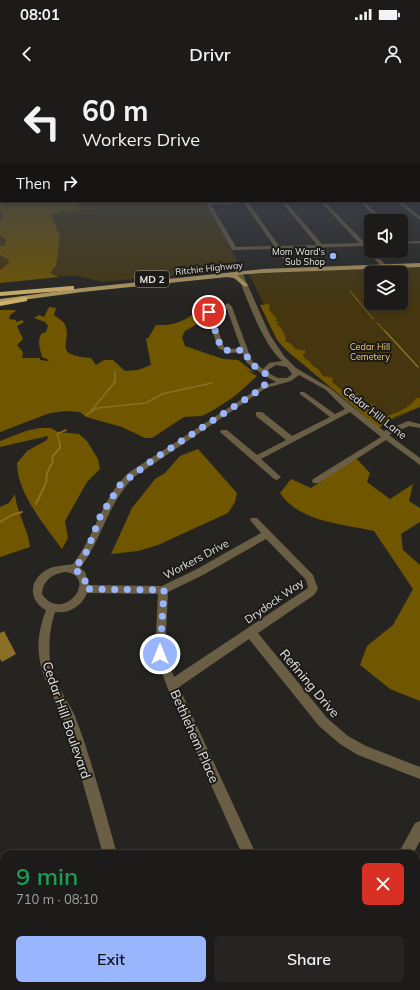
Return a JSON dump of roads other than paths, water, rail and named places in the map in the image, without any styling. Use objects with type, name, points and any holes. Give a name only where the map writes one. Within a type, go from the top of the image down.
[{"type":"highway","points":[[0,296],[71,288]]},
{"type":"highway","points":[[0,302],[41,296]]},
{"type":"main road","name":"Ritchie Highway","points":[[41,296],[224,275],[238,272],[420,261]]},
{"type":"main road","name":"Ritchie Highway","points":[[71,288],[290,266],[383,264],[420,265]]},
{"type":"main road","points":[[224,275],[236,277],[244,284]]},
{"type":"street","points":[[216,216],[234,249],[363,244]]},
{"type":"street","points":[[256,216],[290,266]]},
{"type":"street","points":[[296,216],[320,245]]},
{"type":"street","points":[[337,216],[383,264]]},
{"type":"street","points":[[408,243],[420,242]]},
{"type":"street","points":[[74,570],[87,551],[100,517],[120,485],[154,459],[264,387],[288,380],[296,374],[293,368],[276,351],[238,272]]},
{"type":"street","points":[[245,350],[229,351],[221,348],[209,312],[213,309],[229,306],[248,358],[254,366],[277,380],[316,382]]},
{"type":"street","points":[[264,387],[267,374],[265,370],[276,359],[276,351]]},
{"type":"street","points":[[248,358],[256,364],[270,365],[281,363],[293,368]]},
{"type":"street","name":"Cedar Hill Lane","points":[[293,368],[328,389],[350,410],[420,462]]},
{"type":"street","points":[[302,392],[335,417]]},
{"type":"street","points":[[256,459],[350,410]]},
{"type":"street","points":[[259,414],[292,440]]},
{"type":"street","points":[[316,480],[408,423],[420,426]]},
{"type":"street","points":[[224,432],[277,477]]},
{"type":"street","name":"Drydock Way","points":[[172,685],[311,592],[313,589],[310,578],[254,520]]},
{"type":"street","name":"Workers Drive","points":[[85,589],[164,590],[200,572],[267,534]]},
{"type":"street","points":[[57,569],[74,570],[82,575],[85,581],[85,589],[79,599],[65,608],[52,608],[43,605],[39,601],[37,595],[40,582],[44,576],[57,569]]},
{"type":"street","name":"Bethlehem Place","points":[[164,590],[160,654],[172,685],[247,850]]},
{"type":"street","name":"Cedar Hill Boulevard","points":[[52,608],[46,621],[44,651],[47,669],[69,716],[109,850]]},
{"type":"street","name":"Refining Drive","points":[[250,632],[323,722],[344,740],[362,751],[420,773]]},
{"type":"street","points":[[407,850],[420,828]]},
{"type":"waterway","points":[[350,291],[373,319]]},
{"type":"waterway","points":[[377,323],[385,331]]},
{"type":"waterway","points":[[385,331],[418,367]]},
{"type":"waterway","points":[[91,411],[115,382],[115,371]]},
{"type":"waterway","points":[[86,415],[97,408],[146,403],[162,394],[212,383]]},
{"type":"waterway","points":[[60,444],[57,434],[66,430]]},
{"type":"waterway","points":[[36,504],[46,483],[47,473],[53,461],[52,457],[60,448],[60,444]]},
{"type":"waterway","points":[[0,522],[12,515],[22,512]]},
{"type":"place","name":"Mom Ward's Sub Shop","points":[[333,256]]},
{"type":"park label","name":"Cedar Hill Cemetery","points":[[370,352]]}]
